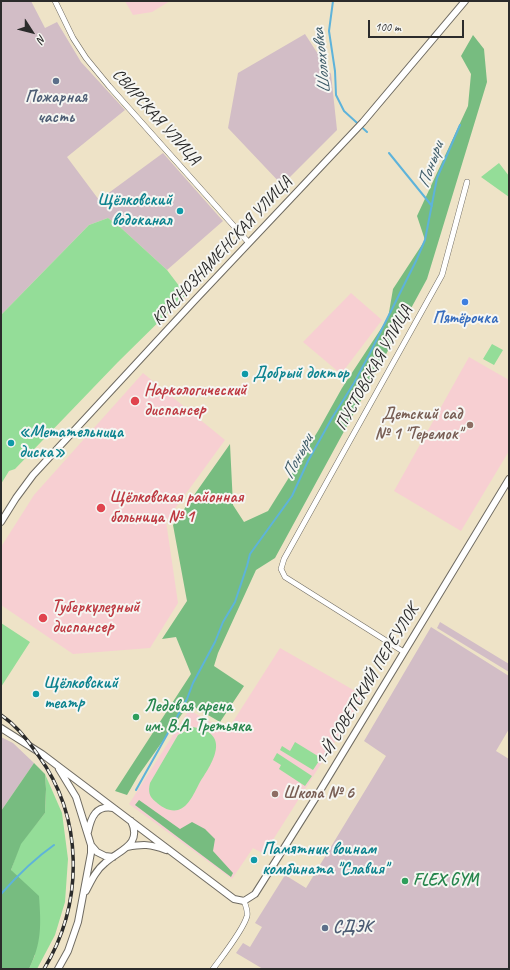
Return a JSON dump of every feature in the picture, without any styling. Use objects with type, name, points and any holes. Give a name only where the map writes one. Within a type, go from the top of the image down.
[{"type":"street","name":"СВИРСКАЯ УЛИЦА","points":[[55,1],[73,38],[86,58],[109,86],[249,243]]},
{"type":"street","name":"КРАСНОЗНАМЕНСКАЯ УЛИЦА","points":[[1,522],[33,475],[364,122],[465,1]]},
{"type":"street","name":"ПУСТОВСКАЯ УЛИЦА","points":[[404,652],[285,577],[281,570],[284,559],[442,275],[467,182]]},
{"type":"street","name":"1-Й СОВЕТСКИЙ ПЕРЕУЛОК","points":[[244,901],[255,894],[318,794],[509,479]]},
{"type":"street","points":[[1,728],[54,763],[234,898],[244,901],[247,911],[245,921],[226,951],[212,969]]},
{"type":"street","points":[[54,763],[76,797],[91,845],[91,853],[78,922],[68,950],[58,969]]},
{"type":"street","points":[[87,834],[94,815],[99,810],[106,807],[117,810]]},
{"type":"street","points":[[83,896],[104,863],[132,841],[135,835],[134,827],[130,820]]},
{"type":"street","points":[[91,845],[97,852],[106,856],[113,856]]},
{"type":"street","points":[[126,847],[153,845],[173,852]]},
{"type":"shaded area","points":[[1,1],[31,1],[45,28],[57,22],[81,62],[125,110],[67,157],[99,200],[163,153],[223,221],[167,270],[108,218],[89,225],[1,315]]},
{"type":"shaded area","points":[[125,1],[170,1],[152,12],[133,15]]},
{"type":"shaded area","points":[[305,34],[331,74],[337,130],[282,185],[228,128],[238,73]]},
{"type":"shaded area","points":[[351,293],[382,320],[341,374],[303,342]]},
{"type":"shaded area","name":"Детский сад № 1 \"Теремок\"","points":[[469,357],[509,380],[509,451],[461,531],[394,491]]},
{"type":"shaded area","name":"Щёлковская районная больница № 1","points":[[143,373],[225,440],[166,521],[178,603],[150,648],[73,654],[1,605],[1,547],[34,495]]},
{"type":"shaded area","points":[[440,622],[509,664],[509,672],[437,628]]},
{"type":"shaded area","points":[[431,627],[509,676],[509,729],[496,751],[509,759],[509,969],[263,969],[236,953],[243,943],[250,947],[262,927],[255,923],[285,875],[306,888],[386,756],[364,741]]},
{"type":"shaded area","points":[[280,648],[364,696],[264,854],[253,848],[232,879],[129,804],[189,710],[227,731]]},
{"type":"shaded area","points":[[1,737],[13,743],[34,763],[1,811]]},
{"type":"green space","points":[[473,35],[484,49],[487,82],[427,279],[275,558],[256,570],[218,653],[214,666],[244,686],[220,722],[189,704],[138,776],[127,795],[115,791],[191,674],[176,637],[162,639],[187,601],[173,525],[230,444],[233,505],[244,522],[268,511],[318,431],[342,388],[388,318],[393,289],[425,240],[417,216],[468,106],[471,74],[461,56]]},
{"type":"green space","points":[[499,163],[509,176],[509,197],[481,177]]},
{"type":"green space","points":[[108,218],[167,270],[186,295],[118,362],[15,469],[9,471],[1,484],[1,315],[89,225]]},
{"type":"green space","points":[[492,344],[503,350],[494,365],[483,359]]},
{"type":"green space","points":[[1,623],[30,642],[1,687]]},
{"type":"green space","points":[[193,727],[205,730],[212,735],[216,742],[214,757],[194,794],[185,806],[178,810],[169,810],[160,806],[150,796],[150,783],[178,735]]},
{"type":"green space","points":[[295,742],[321,758],[313,770],[280,750],[282,746],[290,751]]},
{"type":"green space","points":[[277,753],[312,776],[305,786],[279,769],[281,765],[273,760]]},
{"type":"green space","points":[[34,763],[45,774],[45,813],[21,844],[11,870],[39,896],[40,933],[29,969],[1,969],[1,811]]},
{"type":"green space","points":[[45,774],[62,813],[68,859],[65,902],[55,935],[37,969],[29,969],[35,955],[11,870],[20,844],[45,813]]},
{"type":"green space","points":[[139,800],[180,829],[192,822],[205,829],[215,839],[213,851],[233,873],[231,877],[135,805]]},
{"type":"waterway","name":"Шолоховка","points":[[333,1],[329,31],[335,71],[336,95],[344,111],[367,132]]},
{"type":"waterway","name":"Поныри","points":[[136,790],[187,699],[193,683],[215,642],[223,622],[235,602],[250,554],[292,496],[308,461],[369,355],[416,261],[425,240],[437,178],[460,125]]},
{"type":"waterway","name":"Шолоховка","points":[[389,153],[432,206]]},
{"type":"waterway","name":"Поныри","points":[[1,894],[26,868],[54,845]]},
{"type":"railway","points":[[1,715],[12,723],[26,738],[53,780],[64,806],[71,833],[73,861],[72,889],[66,917],[57,943],[44,969]]},
{"type":"place","name":"Пожарная часть","points":[[56,81]]},
{"type":"place","name":"Щёлковский водоканал","points":[[180,211]]},
{"type":"place","name":"Пятёрочка","points":[[465,302]]},
{"type":"place","name":"Добрый доктор","points":[[245,374]]},
{"type":"place","name":"Наркологический диспансер","points":[[135,401]]},
{"type":"place","name":"Детский сад № 1 \"Теремок\"","points":[[470,425]]},
{"type":"place","name":"«Метательница диска»","points":[[11,443]]},
{"type":"place","name":"Щёлковская районная больница № 1","points":[[101,508]]},
{"type":"place","name":"Туберкулезный диспансер","points":[[43,618]]},
{"type":"place","name":"Щёлковский театр","points":[[36,694]]},
{"type":"place","name":"Ледовая арена им. В.А. Третьяка","points":[[136,717]]},
{"type":"place","name":"Школа № 6","points":[[275,794]]},
{"type":"place","name":"Памятник воинам комбината \"Славия\"","points":[[254,860]]},
{"type":"place","name":"FLEX GYM","points":[[405,881]]},
{"type":"place","name":"СДЭК","points":[[325,928]]}]
